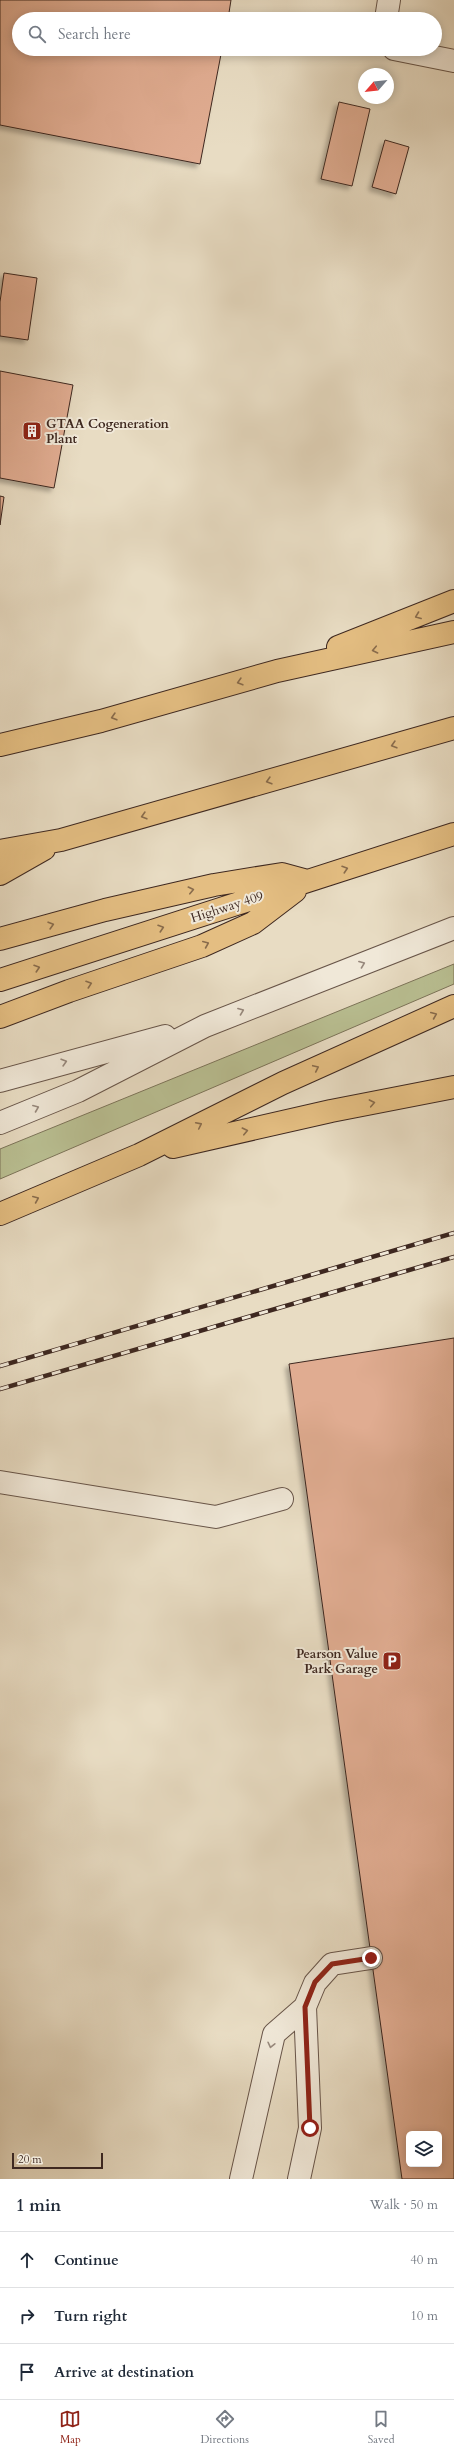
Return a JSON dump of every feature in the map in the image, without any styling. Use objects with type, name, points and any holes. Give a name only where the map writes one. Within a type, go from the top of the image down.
[{"type":"highway","points":[[277,671],[454,601]]},
{"type":"highway","points":[[0,745],[101,721],[277,671],[454,632]]},
{"type":"highway","points":[[0,851],[61,840],[454,728]]},
{"type":"highway","name":"Highway 409","points":[[0,980],[454,834]]},
{"type":"highway","points":[[0,874],[61,840]]},
{"type":"highway","points":[[0,939],[105,910],[214,885],[282,874],[308,881]]},
{"type":"highway","points":[[0,1017],[69,991],[202,946],[253,923],[308,881]]},
{"type":"highway","points":[[0,1214],[139,1155],[283,1083],[454,1006]]},
{"type":"highway","points":[[139,1155],[331,1110],[454,1087]]},
{"type":"street","points":[[387,12],[389,0]]},
{"type":"street","points":[[429,56],[454,61]]},
{"type":"street","points":[[0,1123],[78,1091],[205,1026],[454,928]]},
{"type":"street","points":[[0,1081],[68,1061],[205,1026]]},
{"type":"street","points":[[0,1482],[216,1517],[282,1499]]},
{"type":"street","points":[[300,2179],[310,2128],[305,2007],[315,1982],[332,1964],[371,1958]]},
{"type":"street","points":[[241,2179],[274,2034],[305,2007]]},
{"type":"green space","points":[[454,964],[454,984],[0,1179],[0,1149]]},
{"type":"building","points":[[0,0],[231,0],[229,12],[12,12],[12,56],[221,56],[200,164],[0,125]]},
{"type":"building","points":[[339,102],[370,109],[352,186],[321,179]]},
{"type":"building","points":[[385,140],[409,147],[396,194],[372,187]]},
{"type":"building","points":[[4,273],[37,278],[28,340],[0,336],[0,302]]},
{"type":"building","name":"GTAA Cogeneration Plant","points":[[0,371],[73,385],[54,488],[0,478]]},
{"type":"building","points":[[0,496],[4,497],[0,525]]},
{"type":"building","name":"Pearson Value Park Garage","points":[[454,1338],[454,2179],[402,2179],[289,1364]]},
{"type":"railway","points":[[0,1366],[454,1233]]},
{"type":"railway","points":[[0,1389],[454,1257]]},
{"type":"place","name":"GTAA Cogeneration Plant","points":[[32,431]]},
{"type":"place","name":"Pearson Value Park Garage","points":[[392,1661]]},
{"type":"route","points":[[310,2128],[305,2007],[315,1982],[332,1964],[371,1958]]}]
